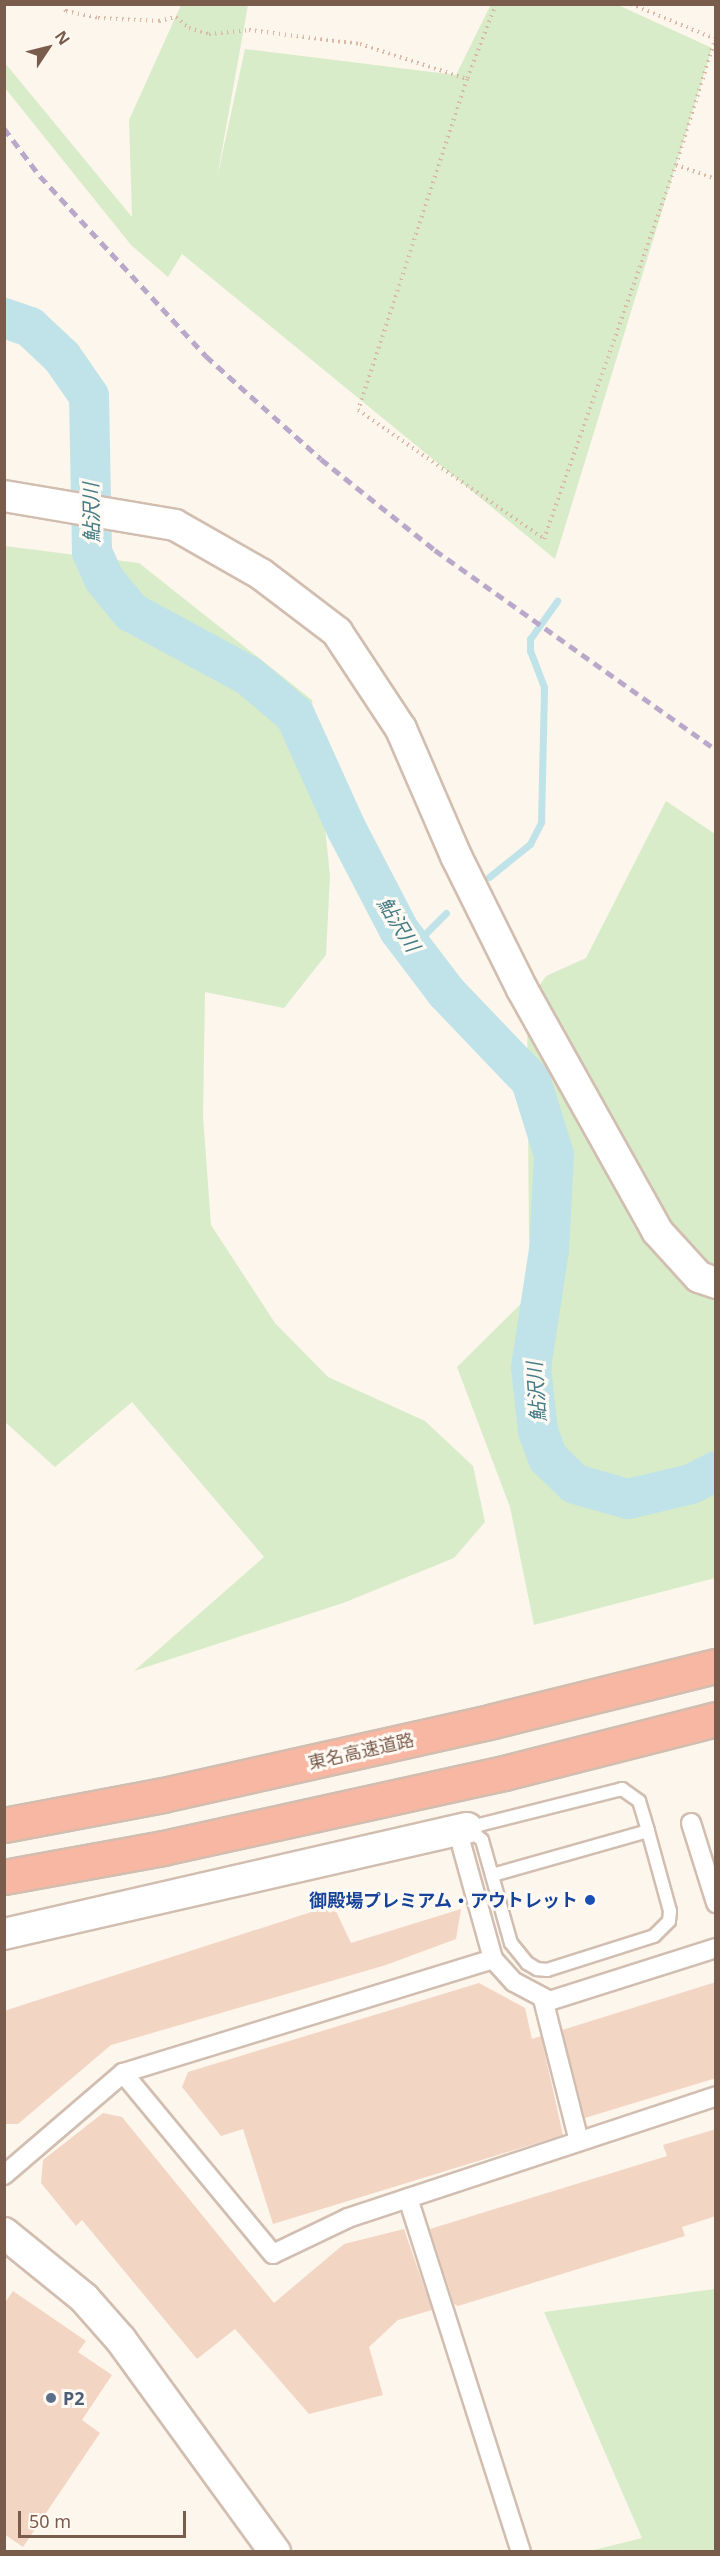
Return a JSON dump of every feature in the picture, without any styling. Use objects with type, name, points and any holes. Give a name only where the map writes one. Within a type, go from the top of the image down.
[{"type":"highway","name":"東名高速道路","points":[[4,1825],[163,1795],[459,1729],[716,1666]]},
{"type":"highway","points":[[4,1876],[163,1848],[482,1778],[716,1719]]},
{"type":"street","points":[[4,496],[175,525],[261,574],[337,632],[401,729],[456,856],[522,989],[657,1231],[699,1277],[716,1283]]},
{"type":"street","points":[[691,1823],[716,1903]]},
{"type":"street","points":[[4,1934],[465,1838],[493,1959],[514,1982],[543,1999],[549,2001],[716,1948]]},
{"type":"street","points":[[4,2175],[123,2073],[493,1959]]},
{"type":"street","points":[[543,1999],[579,2141]]},
{"type":"street","points":[[123,2073],[273,2254],[348,2218],[716,2096]]},
{"type":"street","points":[[408,2198],[521,2552]]},
{"type":"street","points":[[4,2233],[84,2298],[121,2340],[275,2552]]},
{"type":"lane","points":[[622,1789],[639,1801],[648,1831],[670,1911],[664,1930],[547,1970],[527,1964],[517,1954],[482,1840],[465,1838],[622,1789]]},
{"type":"lane","points":[[492,1875],[648,1831]]},
{"type":"path","points":[[63,4],[66,11],[98,18],[159,21],[176,17],[189,28],[209,34],[249,30],[360,44],[467,79]]},
{"type":"path","points":[[496,4],[467,79],[358,410],[544,539],[676,165],[715,38],[632,4]]},
{"type":"path","points":[[676,165],[716,179]]},
{"type":"green space","points":[[491,4],[618,5],[712,48],[555,559],[182,254],[168,277],[131,245],[5,88],[5,63],[132,217],[129,120],[181,5],[248,5],[217,178],[245,49],[456,75]]},
{"type":"green space","points":[[5,546],[139,563],[312,700],[330,876],[326,955],[284,1008],[205,992],[203,1116],[211,1225],[275,1323],[328,1377],[425,1421],[473,1466],[485,1522],[454,1558],[343,1603],[134,1671],[264,1557],[132,1402],[55,1467],[5,1422]]},
{"type":"green space","points":[[666,801],[715,834],[715,1578],[534,1625],[510,1507],[457,1367],[548,1277],[529,1238],[527,1004],[546,976],[586,958]]},
{"type":"green space","points":[[715,2289],[715,2551],[590,2551],[642,2538],[544,2312]]},
{"type":"building","points":[[333,1905],[351,1943],[461,1909],[456,1939],[386,1965],[111,2045],[18,2124],[4,2124],[4,2011]]},
{"type":"building","points":[[716,1982],[716,2078],[585,2118],[562,2030]]},
{"type":"building","points":[[479,1983],[525,2008],[532,2039],[541,2036],[563,2135],[273,2224],[243,2129],[221,2136],[182,2087],[188,2072]]},
{"type":"building","points":[[103,2113],[122,2117],[274,2303],[344,2244],[404,2229],[432,2310],[398,2320],[369,2347],[383,2395],[309,2414],[235,2329],[197,2359],[82,2220],[76,2226],[41,2183],[43,2160]]},
{"type":"building","points":[[716,2129],[716,2216],[682,2227],[685,2236],[458,2306],[454,2304],[430,2229],[667,2156],[663,2145]]},
{"type":"building","name":"P2","points":[[13,2291],[86,2341],[78,2352],[112,2375],[82,2420],[100,2433],[23,2547],[4,2534],[4,2304]]},
{"type":"waterway","name":"鮎沢川","points":[[4,318],[30,327],[62,357],[89,396],[92,552],[104,579],[131,612],[249,676],[295,715],[346,828],[399,930],[446,992],[531,1081],[554,1155],[549,1250],[531,1367],[538,1431],[548,1458],[575,1484],[628,1499],[691,1484],[716,1471]]},
{"type":"waterway","points":[[489,877],[530,844],[541,822],[544,687],[530,651],[530,639],[557,601]]},
{"type":"waterway","points":[[412,947],[446,913]]},
{"type":"railway","points":[[4,128],[40,176],[206,356],[321,459],[435,550],[716,750]]},
{"type":"place","name":"御殿場プレミアム・アウトレット","points":[[590,1900]]},
{"type":"place","name":"P2","points":[[51,2398]]}]
